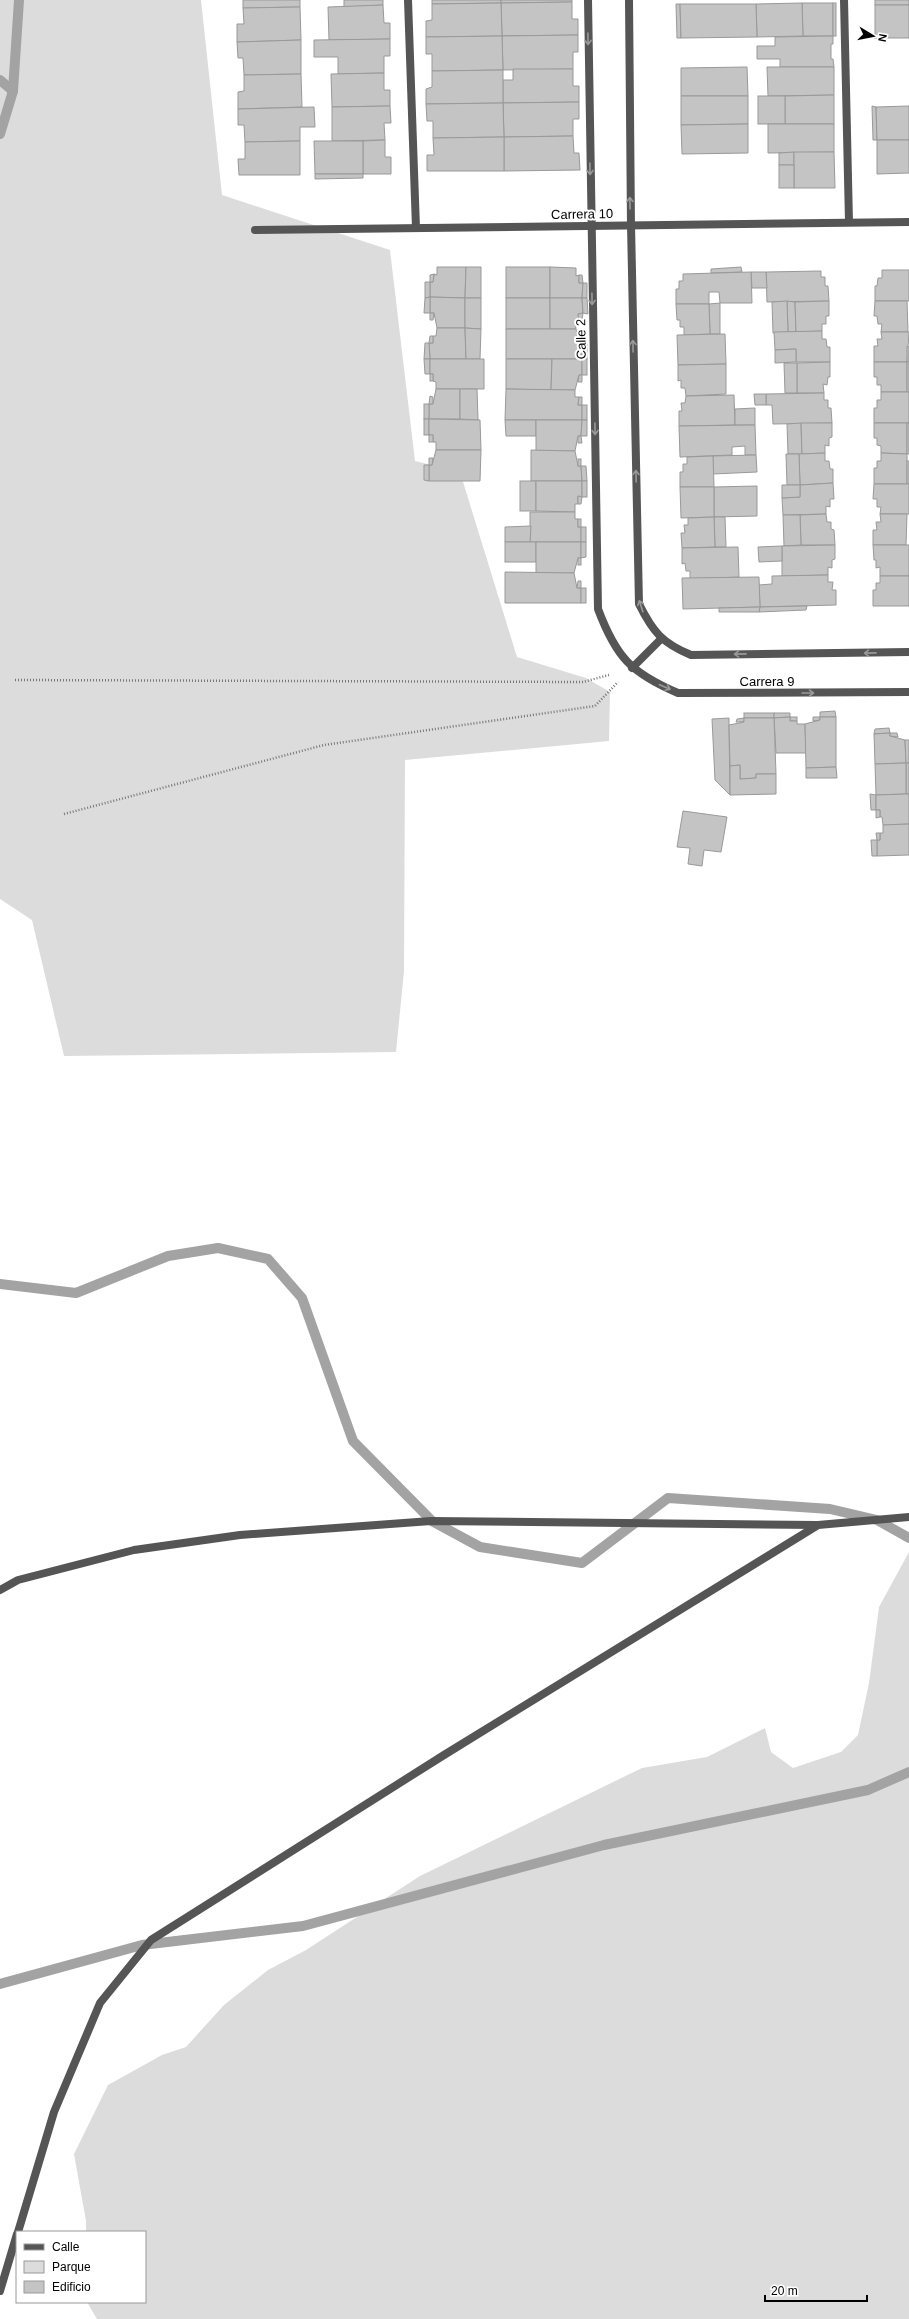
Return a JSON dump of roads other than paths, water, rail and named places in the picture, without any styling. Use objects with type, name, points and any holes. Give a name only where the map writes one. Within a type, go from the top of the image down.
[{"type":"street","points":[[408,0],[416,228]]},
{"type":"street","name":"Calle 2","points":[[588,0],[590,226],[598,609],[608,636],[632,668]]},
{"type":"street","points":[[629,0],[631,225],[639,604],[650,626],[661,639],[632,668]]},
{"type":"street","points":[[844,0],[849,222]]},
{"type":"street","name":"Carrera 10","points":[[255,230],[909,222]]},
{"type":"street","name":"Carrera 9","points":[[661,639],[676,649],[691,655],[909,652]]},
{"type":"street","name":"Carrera 9","points":[[632,668],[652,682],[678,693],[909,692]]},
{"type":"street","points":[[0,1590],[18,1580],[134,1550],[240,1535],[431,1521],[818,1525],[909,1517]]},
{"type":"street","points":[[18,2231],[54,2112],[100,2003],[151,1940],[444,1755],[818,1525]]},
{"type":"street","points":[[0,2291],[16,2236]]},
{"type":"waterway","points":[[0,134],[13,91],[19,0]]},
{"type":"waterway","points":[[0,80],[13,91]]},
{"type":"waterway","points":[[0,1284],[76,1293],[168,1256],[218,1248],[268,1259],[302,1298],[353,1441],[432,1521],[480,1547],[582,1563],[668,1498],[830,1509],[877,1520],[909,1538]]},
{"type":"waterway","points":[[0,1984],[142,1945],[303,1926],[604,1845],[868,1790],[909,1772]]}]
